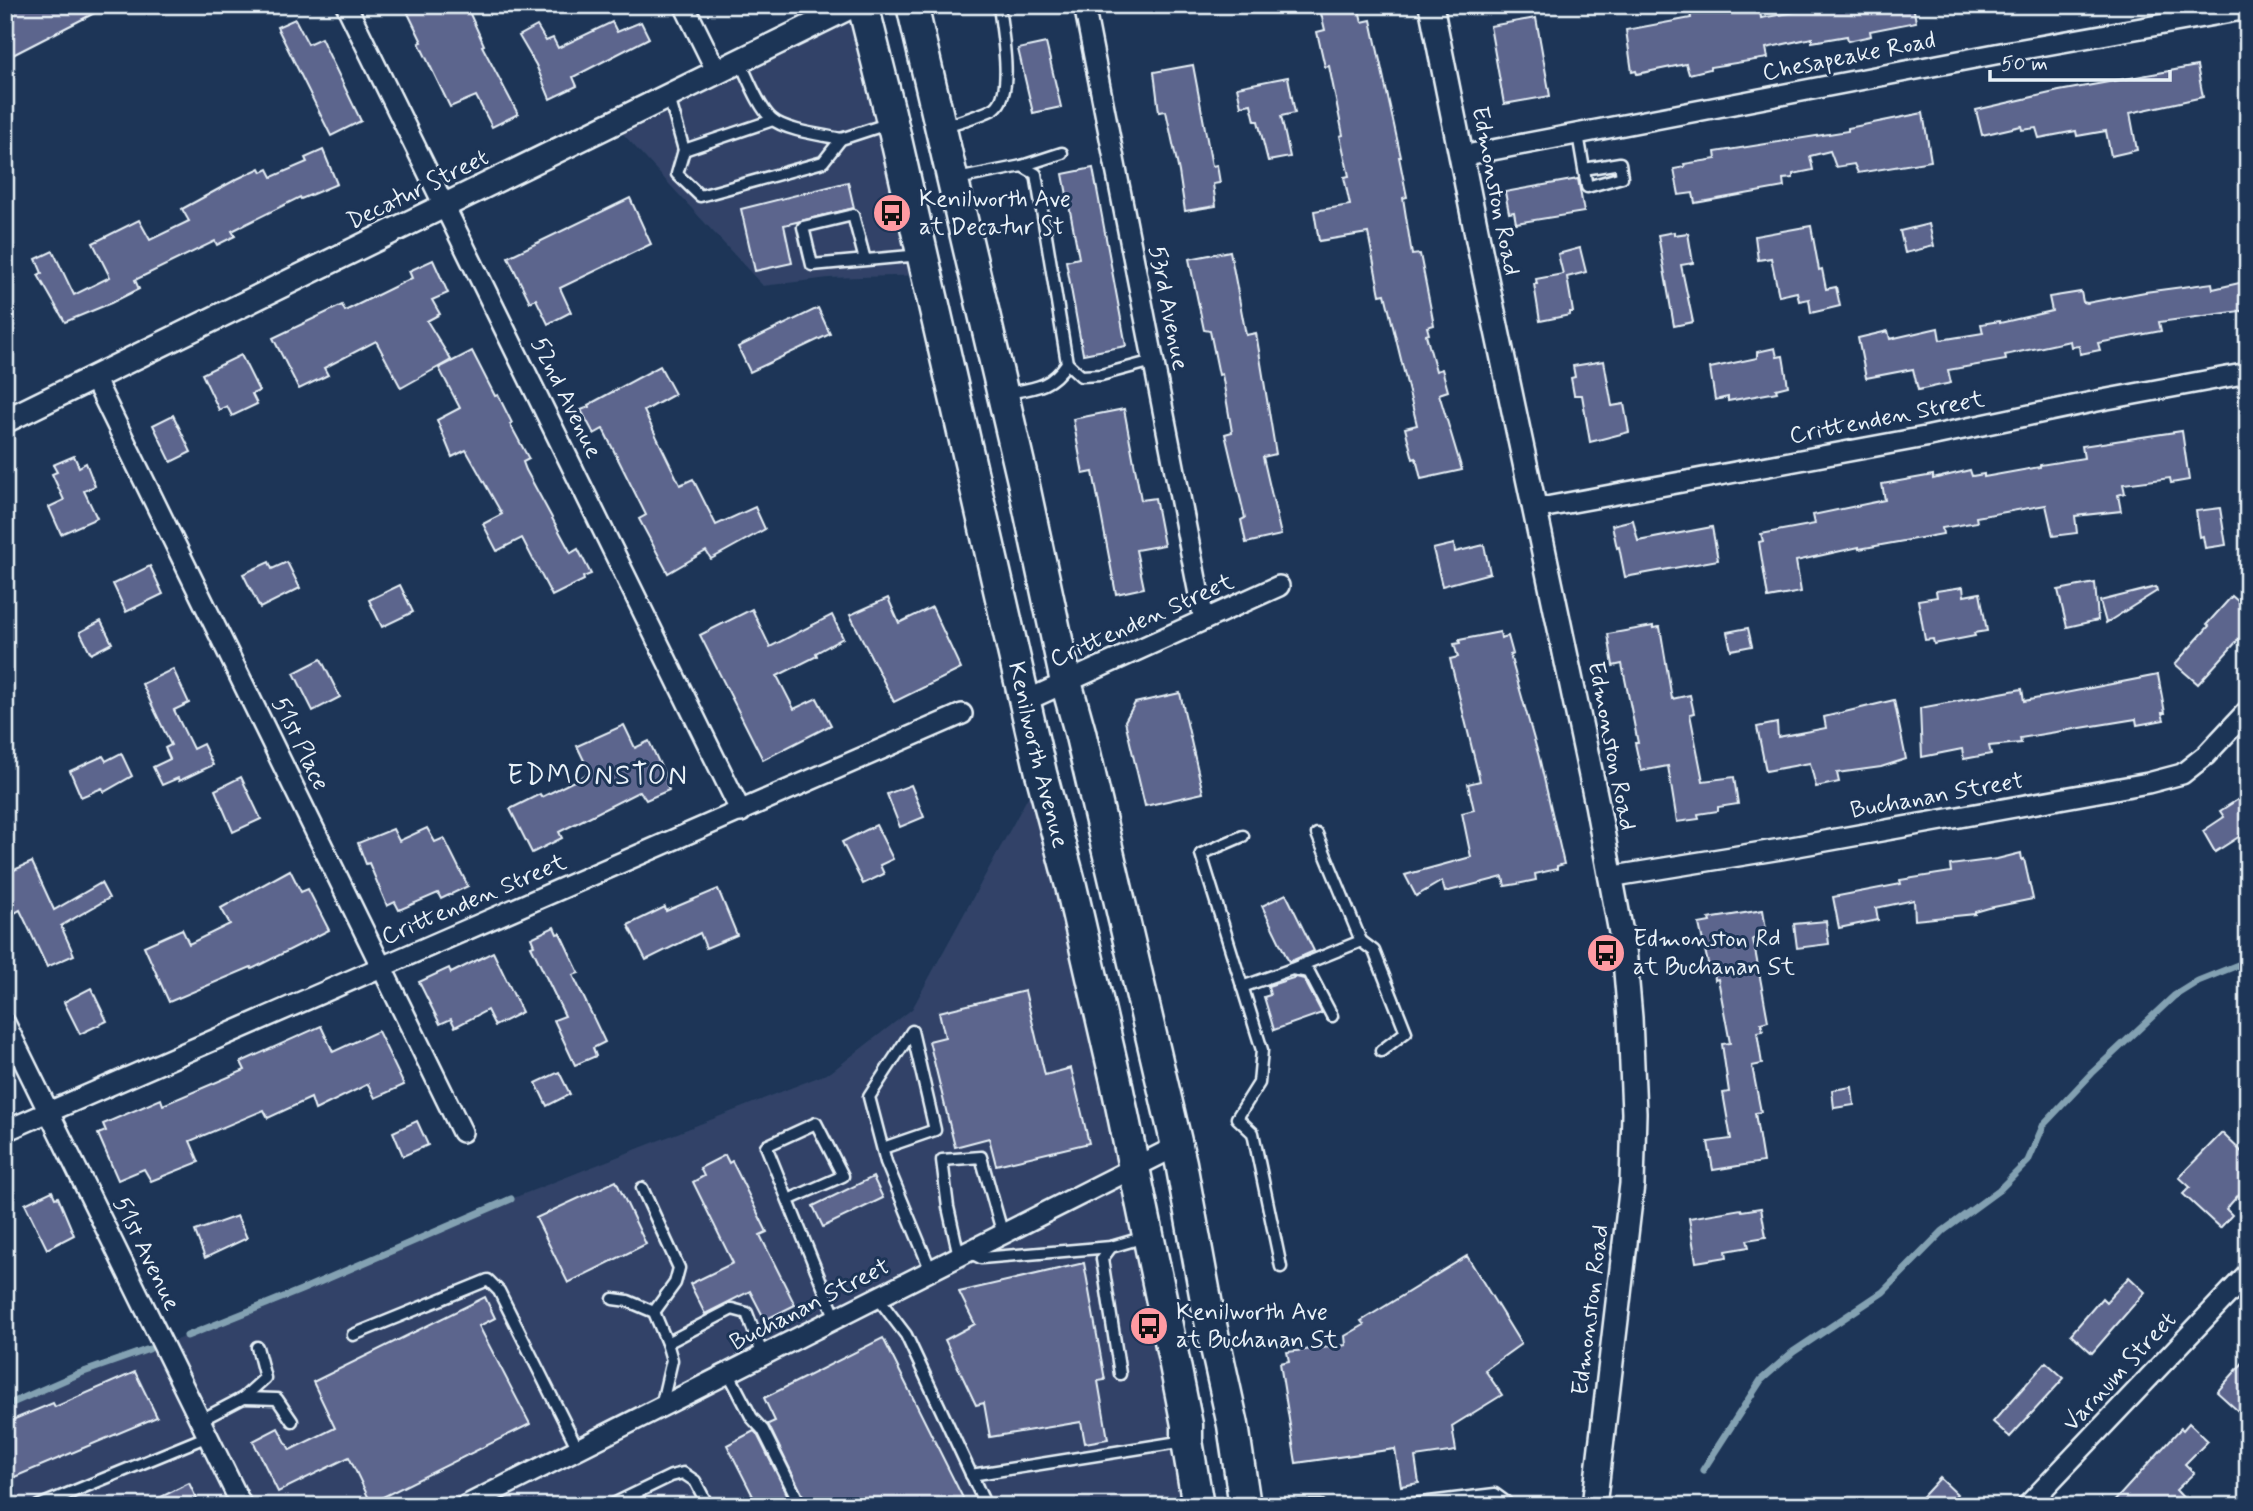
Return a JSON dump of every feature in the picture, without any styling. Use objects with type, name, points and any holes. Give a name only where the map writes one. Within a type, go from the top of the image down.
[{"type":"main road","name":"Kenilworth Avenue","points":[[863,5],[1110,1055],[1185,1413],[1198,1506]]},
{"type":"main road","name":"Kenilworth Avenue","points":[[912,5],[1003,394],[1066,682],[1177,1146],[1233,1425],[1245,1506]]},
{"type":"street","name":"52nd Avenue","points":[[346,5],[741,812]]},
{"type":"street","points":[[684,5],[717,72]]},
{"type":"street","name":"Decatur Street","points":[[5,421],[854,5]]},
{"type":"street","name":"53rd Avenue","points":[[1084,5],[1204,620]]},
{"type":"street","name":"Edmonston Road","points":[[1432,5],[1461,156],[1597,804],[1624,949],[1634,1113],[1632,1184],[1594,1506]]},
{"type":"street","name":"Chesapeake Road","points":[[1461,156],[2248,9]]},
{"type":"street","name":"Crittenden Street","points":[[1535,509],[1925,437],[2248,373]]},
{"type":"street","name":"51st Place","points":[[94,378],[462,1132]]},
{"type":"street","name":"Crittenden Street","points":[[1025,701],[1279,586]]},
{"type":"street","name":"Buchanan Street","points":[[1609,877],[2148,783],[2182,774],[2206,755],[2248,710]]},
{"type":"street","name":"Crittenden Street","points":[[5,1131],[962,714]]},
{"type":"street","name":"51st Avenue","points":[[5,1023],[242,1506]]},
{"type":"street","name":"Buchanan Street","points":[[471,1504],[1177,1146]]},
{"type":"street","name":"Varnum Street","points":[[2027,1506],[2248,1273]]},
{"type":"lane","points":[[939,128],[995,108],[1003,96],[1006,81],[999,5]]},
{"type":"lane","points":[[740,62],[760,102],[773,120],[793,128],[841,139],[892,122]]},
{"type":"lane","points":[[669,96],[684,150],[677,174],[701,197],[823,162],[841,139]]},
{"type":"lane","points":[[684,150],[773,120]]},
{"type":"lane","points":[[1578,134],[1584,169]]},
{"type":"lane","points":[[951,180],[1022,166],[1062,153]]},
{"type":"lane","points":[[1022,166],[1036,174],[1067,363],[1081,376],[1101,375],[1153,361]]},
{"type":"lane","points":[[865,260],[853,215],[803,227],[812,265],[921,255]]},
{"type":"lane","points":[[1003,394],[1042,387],[1058,376],[1067,363]]},
{"type":"lane","points":[[1317,834],[1362,941],[1374,951],[1406,1032],[1381,1051]]},
{"type":"lane","points":[[1242,836],[1201,854],[1262,1050],[1259,1083],[1237,1118],[1253,1133],[1281,1266]]},
{"type":"lane","points":[[1242,987],[1362,941]]},
{"type":"lane","points":[[1292,969],[1309,971],[1332,1016]]},
{"type":"lane","points":[[883,1149],[935,1130],[912,1031],[869,1097],[883,1149],[931,1272]]},
{"type":"lane","points":[[788,1200],[843,1176],[816,1123],[766,1146],[836,1320]]},
{"type":"lane","points":[[1003,1235],[981,1157],[942,1160],[948,1207],[964,1254],[981,1258],[1111,1247],[1149,1236]]},
{"type":"lane","points":[[642,1188],[679,1268],[675,1283],[654,1312]]},
{"type":"lane","points":[[1111,1247],[1102,1259],[1120,1374]]},
{"type":"lane","points":[[353,1335],[488,1280],[499,1291],[578,1449]]},
{"type":"lane","points":[[878,1298],[906,1335],[986,1506]]},
{"type":"lane","points":[[613,1299],[628,1301],[654,1312],[671,1360],[661,1408]]},
{"type":"lane","points":[[667,1343],[732,1308],[747,1313],[764,1356]]},
{"type":"lane","points":[[38,1506],[204,1428],[265,1378],[257,1347]]},
{"type":"lane","points":[[729,1374],[752,1418],[763,1430],[801,1506]]},
{"type":"lane","points":[[243,1398],[277,1399],[292,1421]]},
{"type":"lane","points":[[971,1475],[1187,1441]]},
{"type":"lane","points":[[609,1506],[671,1476],[683,1473],[695,1481],[708,1506]]},
{"type":"lane","points":[[1396,1506],[1495,1494],[1506,1502],[1506,1506]]},
{"type":"lane","points":[[1289,1506],[1317,1505]]},
{"type":"shaded area","points":[[854,5],[926,275],[829,278],[763,286],[613,123]]},
{"type":"shaded area","points":[[1041,773],[1198,1506],[5,1506],[5,1406],[78,1374],[187,1336],[301,1290],[511,1199],[831,1072],[912,1009]]},
{"type":"building","points":[[5,5],[110,5],[5,59]]},
{"type":"building","points":[[404,5],[466,5],[484,45],[482,46],[518,114],[492,127],[476,96],[450,107]]},
{"type":"building","points":[[1319,5],[1358,5],[1362,22],[1371,20],[1401,157],[1407,197],[1403,198],[1412,255],[1420,254],[1434,325],[1427,327],[1429,334],[1426,335],[1436,371],[1442,369],[1448,391],[1439,394],[1462,470],[1421,479],[1416,458],[1413,459],[1405,428],[1417,425],[1385,294],[1380,295],[1368,233],[1319,241],[1314,211],[1350,205],[1344,177],[1349,176],[1340,136],[1343,135],[1329,66],[1325,67],[1317,32],[1325,30]]},
{"type":"building","points":[[1759,5],[1761,18],[1834,5],[1913,5],[1916,22],[1870,31],[1871,36],[1848,41],[1847,36],[1812,42],[1812,38],[1766,48],[1768,58],[1710,67],[1689,74],[1686,64],[1637,74],[1636,71],[1632,72],[1626,30],[1691,18],[1690,13]]},
{"type":"building","points":[[1536,18],[1550,96],[1504,104],[1490,26]]},
{"type":"building","points":[[295,19],[308,44],[321,38],[361,121],[331,136],[277,27]]},
{"type":"building","points":[[612,22],[617,32],[641,22],[649,38],[573,77],[577,86],[550,99],[536,65],[519,36],[537,26],[546,41],[553,38],[558,48]]},
{"type":"building","points":[[1046,43],[1061,107],[1033,113],[1018,49]]},
{"type":"building","points":[[1193,65],[1212,166],[1217,165],[1220,183],[1213,184],[1216,206],[1185,211],[1166,111],[1159,112],[1154,72]]},
{"type":"building","points":[[2197,66],[2203,97],[2130,113],[2137,150],[2111,156],[2106,131],[2077,136],[2076,131],[2039,138],[2036,128],[2022,130],[2021,126],[1982,135],[1976,110],[2059,91]]},
{"type":"building","points":[[1288,77],[1295,113],[1281,116],[1290,157],[1268,161],[1251,104],[1241,106],[1237,87]]},
{"type":"building","points":[[1923,113],[1931,161],[1858,173],[1854,164],[1836,167],[1830,151],[1810,156],[1813,170],[1783,179],[1784,187],[1695,203],[1693,193],[1679,195],[1674,169],[1685,167],[1684,164],[1716,159],[1715,152],[1848,131],[1848,128]]},
{"type":"building","points":[[323,150],[337,184],[301,199],[300,197],[232,231],[235,236],[217,245],[215,241],[135,280],[139,289],[111,303],[65,322],[38,275],[42,273],[36,259],[53,251],[74,295],[110,277],[93,243],[139,220],[150,240],[189,221],[182,209],[237,179],[260,168],[262,172],[268,169],[272,177],[307,162],[305,158]]},
{"type":"building","points":[[1093,168],[1126,346],[1083,354],[1066,261],[1079,258],[1063,174]]},
{"type":"building","points":[[1578,179],[1584,212],[1516,223],[1514,212],[1509,213],[1505,192]]},
{"type":"building","points":[[848,182],[854,208],[784,225],[792,263],[755,271],[741,209]]},
{"type":"building","points":[[630,198],[651,244],[560,288],[571,312],[548,324],[536,299],[530,302],[508,257]]},
{"type":"building","points":[[1929,224],[1934,246],[1905,253],[1900,231]]},
{"type":"building","points":[[1811,226],[1819,270],[1822,269],[1826,289],[1836,287],[1840,306],[1811,313],[1809,299],[1799,301],[1797,292],[1779,296],[1771,258],[1758,260],[1755,236]]},
{"type":"building","points":[[1674,232],[1674,235],[1688,233],[1693,263],[1681,265],[1693,322],[1674,326],[1658,235]]},
{"type":"building","points":[[1580,248],[1586,272],[1567,277],[1573,312],[1570,312],[1570,315],[1540,321],[1534,284],[1537,284],[1536,279],[1563,274],[1558,254]]},
{"type":"building","points":[[1230,251],[1246,335],[1256,333],[1276,454],[1263,457],[1281,535],[1246,543],[1241,520],[1245,518],[1225,434],[1232,432],[1222,374],[1219,375],[1210,331],[1204,330],[1189,259]]},
{"type":"building","points":[[433,260],[448,293],[432,300],[440,314],[427,321],[451,360],[401,388],[376,341],[324,368],[328,375],[299,389],[273,338],[342,305],[345,311],[412,278],[409,271]]},
{"type":"building","points":[[2248,281],[2248,310],[2159,322],[2161,331],[2098,343],[2100,350],[2080,354],[2079,346],[2071,347],[2070,341],[2005,355],[2006,360],[1948,370],[1951,383],[1918,390],[1913,369],[1866,378],[1858,338],[1888,331],[1890,339],[1938,328],[1940,340],[1983,333],[1981,324],[2000,323],[2052,311],[2049,297],[2081,292],[2083,302],[2087,303],[2212,283],[2213,289]]},
{"type":"building","points":[[818,308],[830,334],[750,372],[738,347]]},
{"type":"building","points":[[1775,348],[1777,357],[1783,356],[1788,386],[1776,389],[1777,392],[1728,401],[1728,397],[1715,400],[1710,368],[1757,358],[1757,352]]},
{"type":"building","points":[[472,351],[495,396],[498,395],[529,459],[523,462],[526,470],[571,553],[578,549],[591,574],[552,596],[522,538],[497,551],[483,524],[502,514],[466,450],[452,457],[437,420],[460,408],[439,368]]},
{"type":"building","points":[[241,355],[259,391],[252,394],[257,404],[232,416],[227,406],[219,410],[202,374]]},
{"type":"building","points":[[1604,361],[1612,406],[1624,404],[1629,432],[1590,442],[1582,395],[1574,395],[1571,378],[1575,377],[1573,366]]},
{"type":"building","points":[[660,366],[675,394],[644,411],[680,485],[693,479],[716,525],[755,507],[765,529],[711,559],[706,551],[668,573],[639,519],[646,515],[603,429],[594,434],[581,410]]},
{"type":"building","points":[[1124,409],[1141,500],[1155,498],[1164,545],[1136,550],[1144,588],[1116,594],[1093,472],[1083,474],[1073,419]]},
{"type":"building","points":[[173,415],[191,452],[171,462],[153,425]]},
{"type":"building","points":[[2182,431],[2189,480],[2171,483],[2170,478],[2123,484],[2125,493],[2118,495],[2121,511],[2075,516],[2077,533],[2053,536],[2046,505],[1976,517],[1977,522],[1942,528],[1943,534],[1859,547],[1796,561],[1801,592],[1768,598],[1759,542],[1763,541],[1761,534],[1815,524],[1813,515],[1885,500],[1882,484],[1933,475],[1933,479],[1970,470],[1972,476],[1984,474],[1984,477],[2084,458],[2082,446]]},
{"type":"building","points":[[74,456],[79,467],[86,463],[95,486],[84,491],[97,518],[61,534],[49,507],[64,500],[52,474],[57,472],[53,465]]},
{"type":"building","points":[[2220,508],[2226,545],[2205,548],[2203,536],[2200,537],[2196,511]]},
{"type":"building","points":[[1633,520],[1638,541],[1712,527],[1718,560],[1625,577],[1612,525]]},
{"type":"building","points":[[1454,544],[1455,552],[1484,545],[1490,573],[1442,586],[1433,549]]},
{"type":"building","points":[[269,562],[272,569],[287,562],[300,588],[260,608],[243,574]]},
{"type":"building","points":[[150,566],[163,594],[126,612],[113,584]]},
{"type":"building","points":[[2095,583],[2098,620],[2067,627],[2058,590]]},
{"type":"building","points":[[400,585],[413,612],[382,627],[369,600]]},
{"type":"building","points":[[1963,587],[1964,596],[1980,593],[1987,631],[1934,644],[1933,639],[1925,640],[1918,600],[1937,597],[1936,591]]},
{"type":"building","points":[[2156,587],[2157,591],[2106,623],[2100,601]]},
{"type":"building","points":[[2232,596],[2248,610],[2248,629],[2198,684],[2175,664]]},
{"type":"building","points":[[888,598],[899,623],[932,607],[961,669],[894,702],[850,615]]},
{"type":"building","points":[[752,609],[770,647],[832,615],[843,638],[816,653],[817,656],[777,676],[794,709],[817,698],[831,725],[763,760],[700,635]]},
{"type":"building","points":[[101,621],[112,643],[91,654],[80,632]]},
{"type":"building","points":[[1660,627],[1672,699],[1690,695],[1694,713],[1690,714],[1703,781],[1734,777],[1738,804],[1698,814],[1699,819],[1677,822],[1668,766],[1641,771],[1622,664],[1613,666],[1608,634]]},
{"type":"building","points":[[1748,628],[1752,646],[1731,650],[1727,632]]},
{"type":"building","points":[[1500,632],[1501,638],[1508,636],[1513,654],[1510,655],[1539,757],[1564,864],[1557,866],[1557,869],[1535,874],[1536,880],[1505,886],[1503,877],[1445,892],[1442,881],[1416,896],[1405,875],[1471,857],[1462,813],[1474,810],[1468,784],[1480,781],[1450,659],[1458,657],[1454,644],[1460,643],[1459,640]]},
{"type":"building","points":[[321,659],[340,697],[313,711],[294,673]]},
{"type":"building","points":[[173,669],[189,703],[174,710],[193,749],[203,744],[213,765],[179,781],[178,778],[162,785],[153,767],[170,759],[165,748],[171,745],[142,684]]},
{"type":"building","points":[[2158,675],[2164,720],[2137,725],[2136,719],[2020,738],[2021,743],[1989,746],[1991,754],[1964,759],[1962,749],[1922,757],[1920,708],[2022,689],[2024,701]]},
{"type":"building","points":[[1180,693],[1203,793],[1145,806],[1125,721],[1135,703]]},
{"type":"building","points":[[1894,700],[1906,759],[1881,767],[1837,773],[1839,782],[1816,787],[1810,763],[1766,771],[1757,727],[1777,723],[1778,737],[1826,728],[1824,717]]},
{"type":"building","points":[[624,725],[635,748],[649,741],[669,790],[646,800],[640,791],[559,832],[562,838],[532,853],[510,809],[540,794],[542,797],[590,773],[577,746]]},
{"type":"building","points":[[121,753],[132,776],[104,792],[102,788],[81,797],[70,771],[103,756],[106,761]]},
{"type":"building","points":[[241,777],[261,819],[233,832],[215,790]]},
{"type":"building","points":[[911,785],[924,817],[900,827],[887,794]]},
{"type":"building","points":[[2248,793],[2248,831],[2215,852],[2203,831],[2224,817],[2220,811]]},
{"type":"building","points":[[876,825],[893,859],[880,865],[884,874],[863,884],[842,842]]},
{"type":"building","points":[[427,828],[435,842],[444,838],[468,886],[441,899],[438,893],[399,910],[395,902],[387,906],[358,843],[393,829],[399,841]]},
{"type":"building","points":[[2021,853],[2033,899],[1989,908],[1975,914],[1915,920],[1914,900],[1876,908],[1878,920],[1839,928],[1833,897],[1901,884],[1900,880],[1951,872],[1950,865]]},
{"type":"building","points":[[32,862],[54,910],[101,883],[109,898],[61,926],[74,955],[47,967],[20,910],[13,914],[5,897],[5,874]]},
{"type":"building","points":[[290,870],[301,892],[308,889],[329,930],[252,969],[251,967],[169,1002],[144,946],[182,929],[189,944],[230,924],[221,908]]},
{"type":"building","points":[[718,889],[737,935],[706,948],[700,933],[646,960],[628,925],[665,907],[666,911]]},
{"type":"building","points":[[1286,894],[1314,951],[1289,962],[1262,906]]},
{"type":"building","points":[[1763,910],[1767,936],[1753,939],[1768,1021],[1761,1023],[1763,1031],[1757,1032],[1762,1064],[1752,1066],[1761,1112],[1755,1113],[1763,1162],[1713,1170],[1708,1142],[1731,1139],[1723,1093],[1729,1092],[1722,1044],[1730,1043],[1718,979],[1715,980],[1714,971],[1710,972],[1699,924],[1710,922],[1709,919]]},
{"type":"building","points":[[1826,921],[1829,944],[1797,948],[1794,924]]},
{"type":"building","points":[[554,927],[557,934],[560,933],[579,973],[573,975],[605,1042],[593,1048],[596,1056],[575,1065],[554,1020],[565,1016],[531,946],[534,945],[531,938]]},
{"type":"building","points":[[493,952],[522,1012],[495,1026],[487,1010],[455,1027],[451,1019],[440,1024],[419,982],[449,968],[451,973]]},
{"type":"building","points":[[1296,977],[1304,979],[1322,1013],[1274,1030],[1264,997],[1270,995],[1268,986]]},
{"type":"building","points":[[91,988],[107,1021],[80,1034],[64,1002]]},
{"type":"building","points":[[1025,991],[1045,1075],[1071,1068],[1089,1143],[996,1165],[989,1138],[955,1147],[929,1041],[945,1037],[939,1012]]},
{"type":"building","points":[[321,1026],[333,1052],[378,1031],[404,1085],[375,1098],[368,1084],[315,1110],[311,1098],[268,1118],[264,1110],[190,1141],[199,1162],[151,1181],[144,1169],[118,1180],[98,1134],[106,1131],[103,1124],[161,1099],[163,1105],[245,1070],[241,1062]]},
{"type":"building","points":[[559,1072],[570,1094],[547,1106],[536,1083]]},
{"type":"building","points":[[1852,1087],[1854,1105],[1834,1108],[1832,1090]]},
{"type":"building","points":[[417,1121],[428,1145],[403,1156],[393,1132]]},
{"type":"building","points":[[2222,1133],[2248,1158],[2248,1184],[2226,1209],[2232,1215],[2220,1228],[2183,1194],[2190,1187],[2179,1177]]},
{"type":"building","points":[[725,1155],[729,1163],[732,1161],[767,1232],[760,1235],[795,1305],[765,1320],[750,1291],[705,1314],[690,1284],[733,1263],[693,1182],[704,1176],[700,1168]]},
{"type":"building","points":[[873,1177],[883,1198],[823,1227],[813,1206]]},
{"type":"building","points":[[616,1181],[646,1244],[568,1283],[536,1218]]},
{"type":"building","points":[[52,1191],[55,1198],[58,1197],[74,1235],[47,1249],[25,1204]]},
{"type":"building","points":[[1761,1208],[1766,1237],[1747,1240],[1749,1247],[1726,1251],[1727,1257],[1696,1262],[1689,1218]]},
{"type":"building","points":[[237,1216],[247,1238],[205,1258],[195,1231]]},
{"type":"building","points":[[1467,1256],[1521,1344],[1485,1370],[1502,1395],[1452,1426],[1456,1451],[1415,1457],[1419,1483],[1401,1486],[1395,1449],[1296,1463],[1280,1363],[1289,1361],[1287,1352],[1346,1345],[1345,1336],[1364,1325],[1361,1321]]},
{"type":"building","points":[[1084,1263],[1105,1380],[1098,1381],[1108,1439],[1085,1443],[1081,1422],[990,1437],[984,1403],[976,1405],[945,1340],[975,1324],[959,1292]]},
{"type":"building","points":[[2129,1277],[2145,1292],[2092,1353],[2071,1334],[2102,1298],[2106,1302]]},
{"type":"building","points":[[485,1297],[495,1318],[479,1326],[530,1424],[371,1503],[349,1457],[278,1492],[253,1441],[278,1428],[290,1450],[335,1428],[313,1382]]},
{"type":"building","points":[[883,1338],[967,1506],[808,1506],[768,1424],[775,1421],[764,1398]]},
{"type":"building","points":[[2248,1357],[2248,1420],[2217,1392]]},
{"type":"building","points":[[2046,1362],[2064,1378],[2010,1437],[1993,1422]]},
{"type":"building","points":[[135,1372],[157,1417],[5,1481],[5,1423],[53,1403],[55,1407]]},
{"type":"building","points":[[2189,1423],[2208,1441],[2185,1464],[2194,1473],[2176,1490],[2191,1506],[2110,1506],[2181,1428],[2183,1430]]},
{"type":"building","points":[[754,1431],[793,1506],[758,1506],[727,1445]]},
{"type":"building","points":[[1940,1478],[1957,1494],[1946,1506],[1914,1506]]},
{"type":"building","points":[[189,1483],[200,1506],[143,1506]]},
{"type":"waterway","points":[[1703,1470],[1761,1380],[1793,1352],[1883,1292],[1943,1231],[1999,1190],[2028,1161],[2044,1124],[2092,1073],[2174,996],[2198,981],[2248,961]]},
{"type":"waterway","points":[[187,1336],[511,1199]]},
{"type":"waterway","points":[[5,1406],[78,1374],[149,1349]]},
{"type":"place","name":"Kenilworth Ave at Decatur St","points":[[892,213]]},
{"type":"place","name":"Edmonston Rd at Buchanan St","points":[[1606,953]]},
{"type":"place","name":"Kenilworth Ave at Buchanan St","points":[[1149,1326]]},
{"type":"district","name":"EDMONSTON","points":[[598,776]]}]
